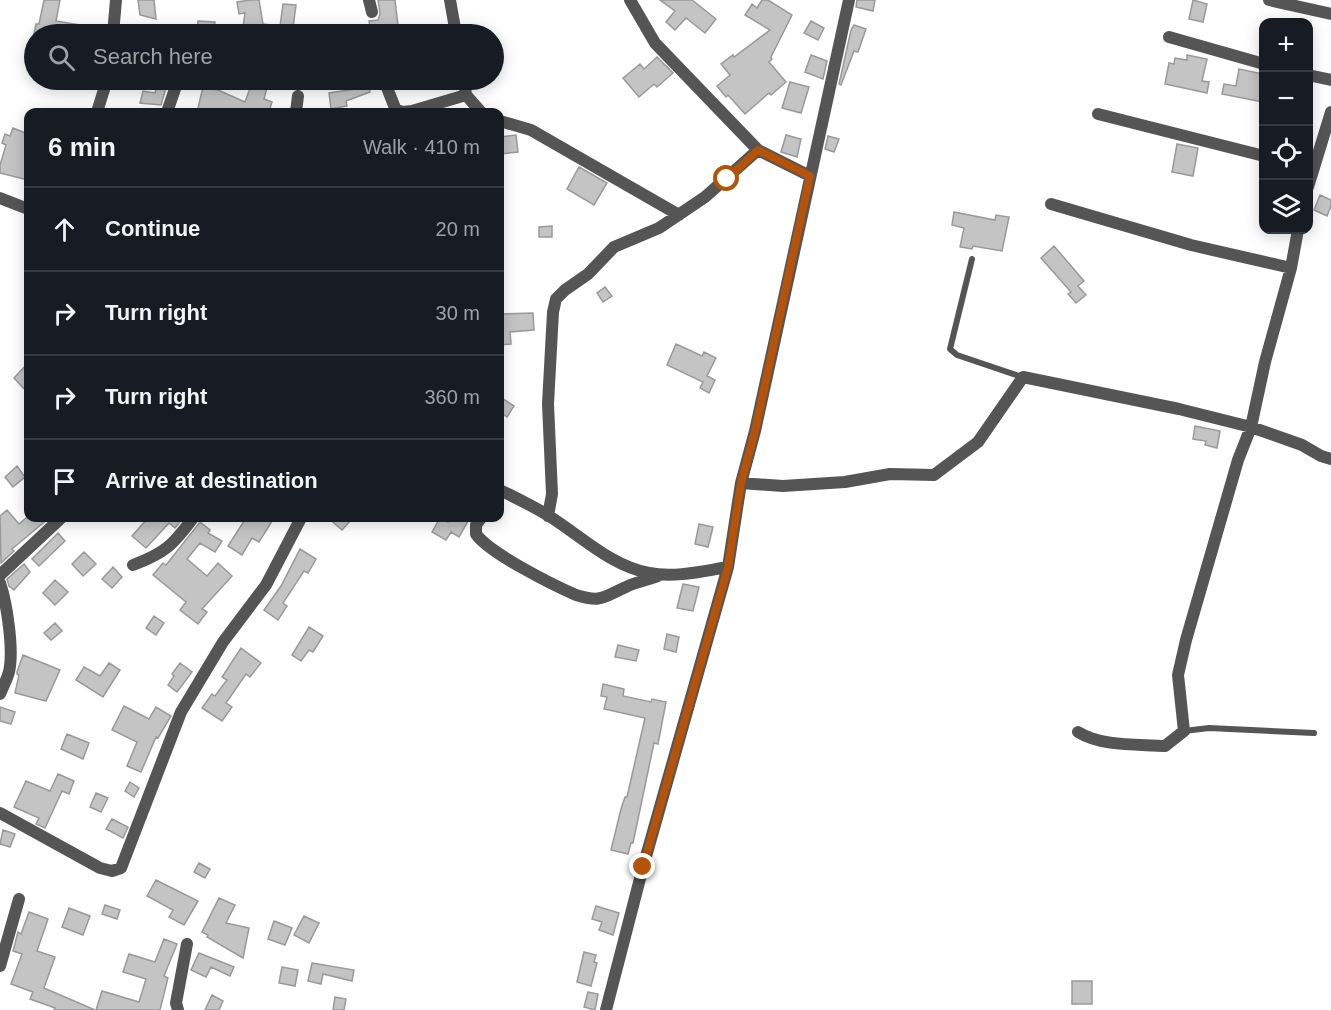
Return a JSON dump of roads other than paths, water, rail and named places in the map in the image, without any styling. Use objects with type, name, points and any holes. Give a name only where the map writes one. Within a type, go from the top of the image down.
[{"type":"street","points":[[114,24],[116,0]]},
{"type":"street","points":[[450,0],[454,24]]},
{"type":"street","points":[[630,0],[655,42],[758,150],[810,176]]},
{"type":"street","points":[[606,1010],[646,855],[728,567],[741,483],[758,421],[849,0]]},
{"type":"street","points":[[1269,0],[1331,14]]},
{"type":"street","points":[[1169,37],[1259,63]]},
{"type":"street","points":[[1313,76],[1331,80]]},
{"type":"street","points":[[98,108],[104,90]]},
{"type":"street","points":[[168,108],[175,90]]},
{"type":"street","points":[[388,90],[396,108]]},
{"type":"street","points":[[465,90],[466,95],[477,108]]},
{"type":"street","points":[[422,108],[466,95]]},
{"type":"street","points":[[296,108],[298,96]]},
{"type":"street","points":[[1313,162],[1331,112]]},
{"type":"street","points":[[1098,114],[1259,155]]},
{"type":"street","points":[[504,122],[531,130],[679,215]]},
{"type":"street","points":[[548,516],[552,494],[548,404],[553,312],[556,299],[588,274],[614,247],[658,228],[705,198],[758,150]]},
{"type":"street","points":[[0,198],[24,207]]},
{"type":"street","points":[[1051,204],[1191,244],[1291,268]]},
{"type":"street","points":[[1078,732],[1087,738],[1165,746],[1184,731],[1178,675],[1238,460],[1251,428],[1297,234]]},
{"type":"street","points":[[741,483],[783,486],[845,482],[890,474],[934,475],[978,442],[1023,377],[1179,409],[1251,428],[1302,445],[1331,459]]},
{"type":"street","points":[[504,496],[548,516],[606,555],[649,573],[695,573],[728,567]]},
{"type":"street","points":[[0,575],[57,522]]},
{"type":"street","points":[[133,565],[159,555],[179,536],[189,522]]},
{"type":"street","points":[[0,813],[100,868],[112,871],[121,868],[181,712],[223,642],[266,585],[299,522]]},
{"type":"street","points":[[478,522],[476,534],[485,543],[519,565],[576,595],[596,600],[625,587],[665,574]]},
{"type":"street","points":[[0,583],[10,657],[9,672],[0,694]]},
{"type":"street","points":[[0,966],[19,899]]},
{"type":"street","points":[[178,1010],[176,1003],[187,944]]},
{"type":"lane","points":[[972,260],[950,349],[957,355],[1023,377]]},
{"type":"lane","points":[[1184,731],[1230,728],[1314,733]]}]
